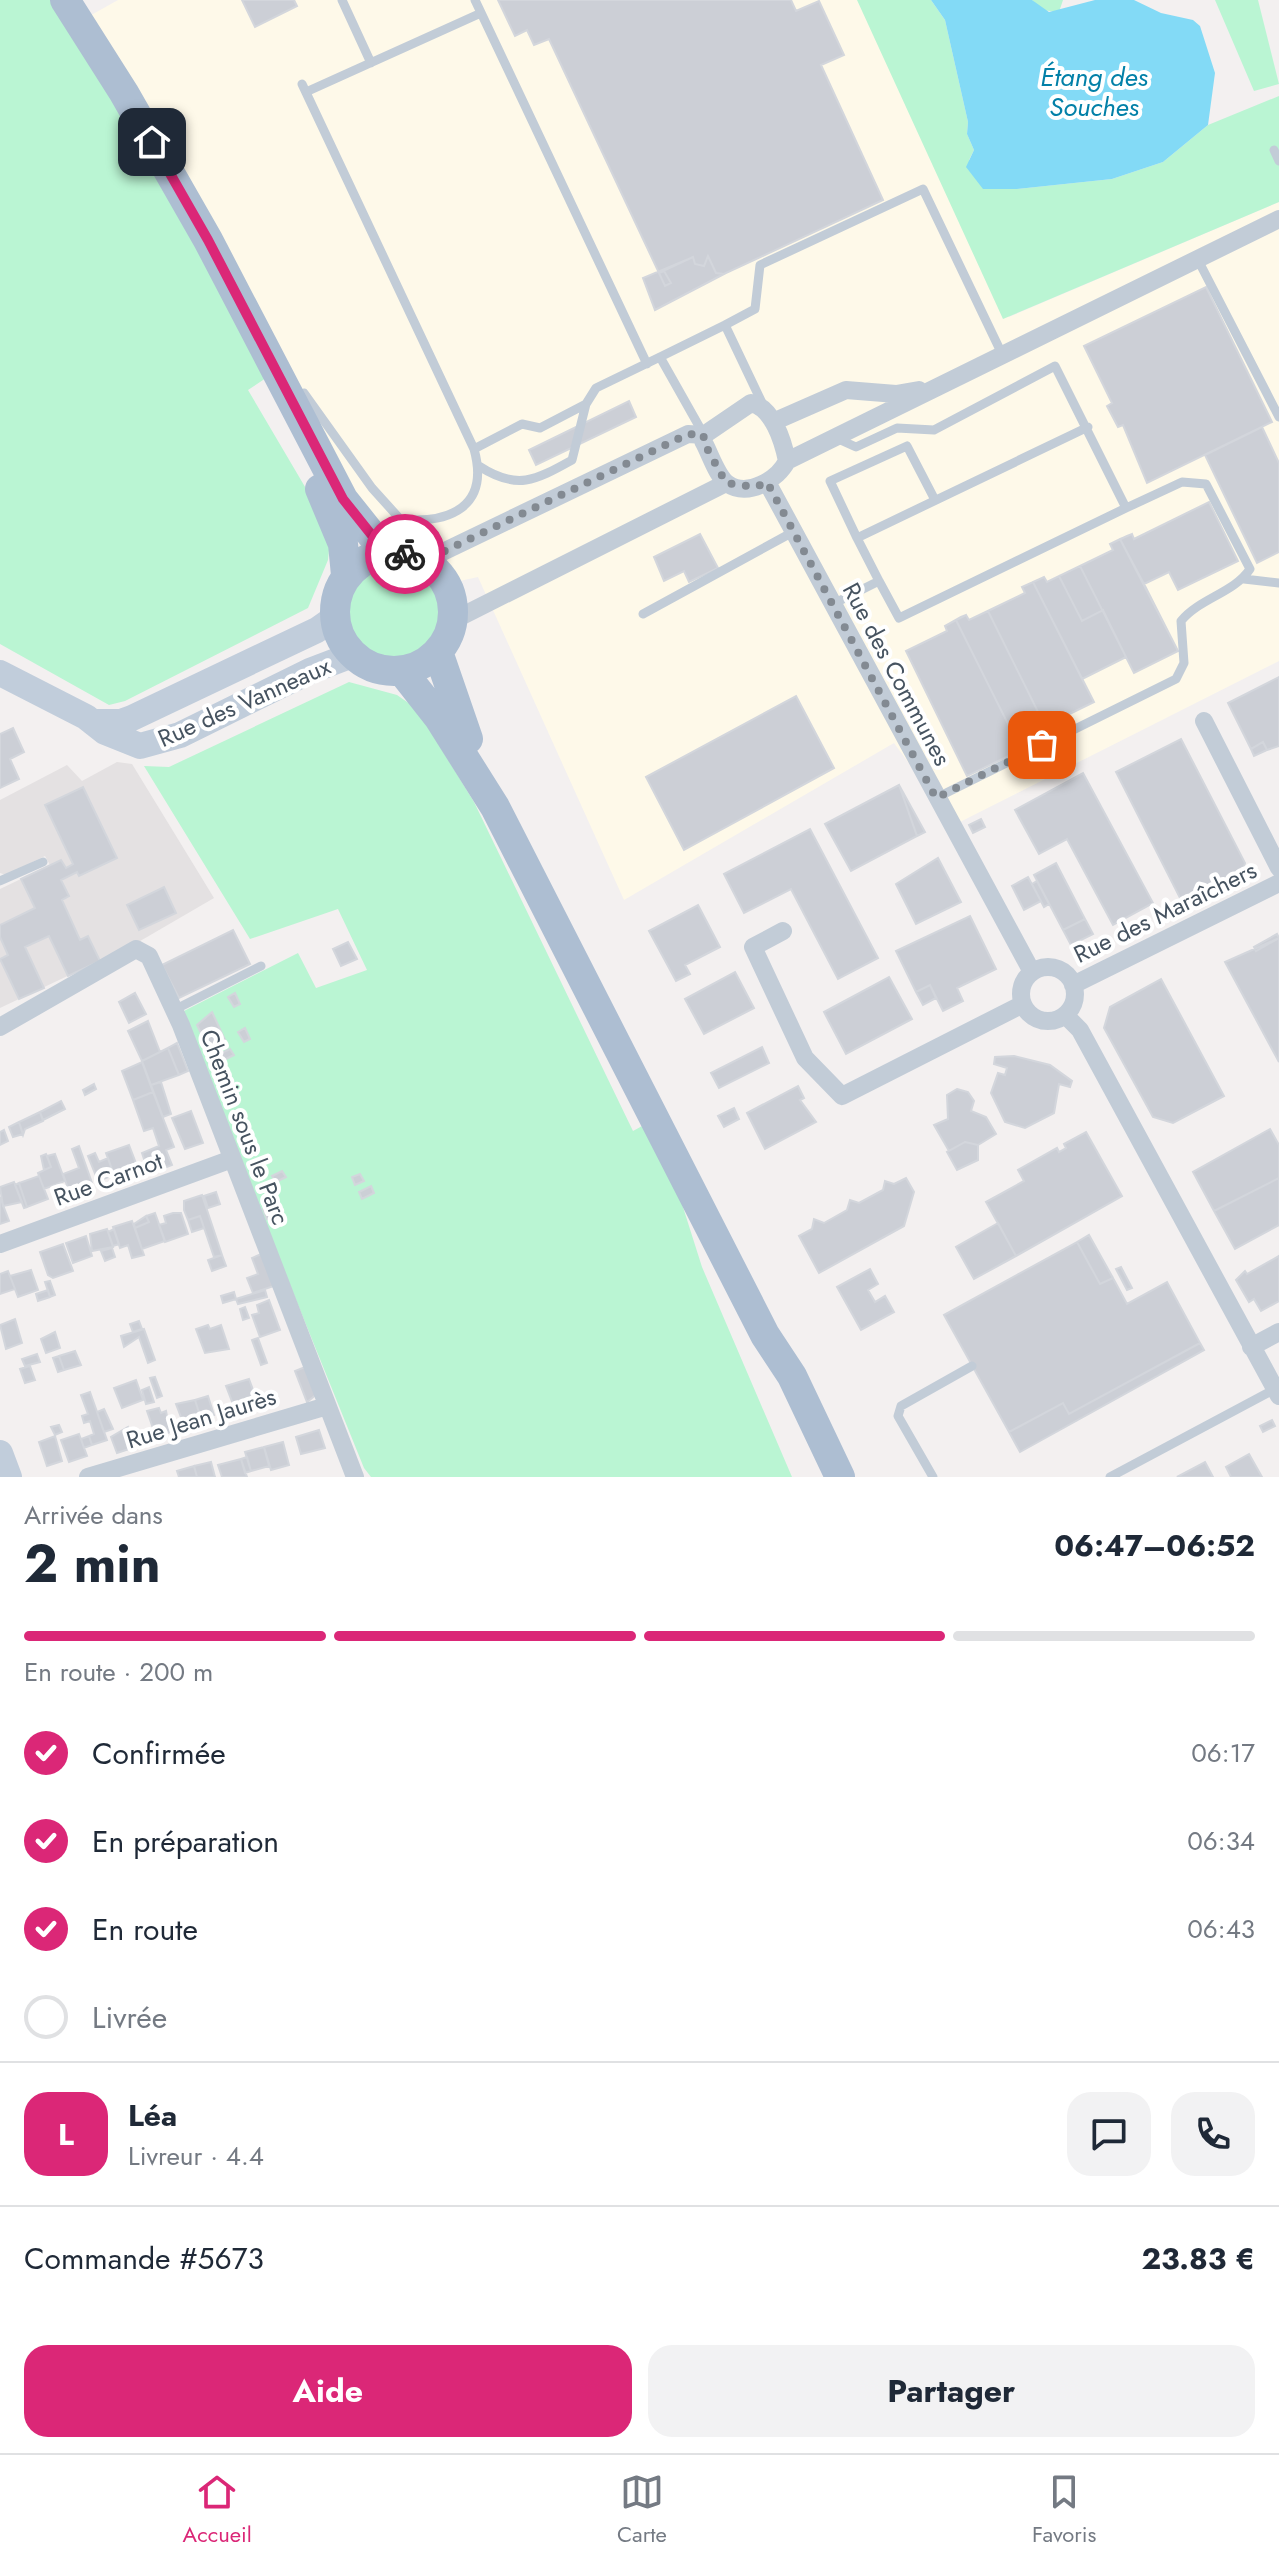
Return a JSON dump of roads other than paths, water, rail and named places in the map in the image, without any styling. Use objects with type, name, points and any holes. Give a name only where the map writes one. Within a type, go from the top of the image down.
[{"type":"main road","points":[[65,0],[124,93],[218,259],[343,499],[386,553]]},
{"type":"main road","points":[[124,93],[326,501],[343,544],[346,575]]},
{"type":"main road","points":[[386,553],[405,553],[424,561],[446,584],[454,602],[454,620],[438,652],[421,665],[402,671],[378,670],[352,655],[340,638],[334,618],[336,598],[346,575],[362,561],[386,553]]},
{"type":"main road","points":[[438,652],[442,674],[495,807]]},
{"type":"main road","points":[[402,671],[439,718],[495,807],[765,1335],[823,1477]]},
{"type":"main road","points":[[765,1335],[792,1376],[840,1477]]},
{"type":"street","points":[[454,620],[726,483],[756,487],[767,482],[787,461],[902,406],[929,388],[1279,219]]},
{"type":"street","points":[[768,414],[846,390],[896,394],[929,388]]},
{"type":"street","points":[[424,561],[688,434],[704,435],[751,403],[768,414],[787,461]]},
{"type":"street","points":[[704,435],[703,441],[726,483]]},
{"type":"street","name":"Rue des Communes","points":[[767,482],[1032,972]]},
{"type":"street","name":"Rue des Vanneaux","points":[[94,722],[121,722],[132,718],[317,630],[334,618]]},
{"type":"street","name":"Rue des Vanneaux","points":[[0,673],[94,722],[105,732],[132,743],[163,741],[310,671],[352,655]]},
{"type":"street","points":[[1204,721],[1279,868]]},
{"type":"street","name":"Rue des Maraîchers","points":[[1073,985],[1279,883]]},
{"type":"street","points":[[783,931],[753,947],[805,1058],[842,1096],[1023,1004]]},
{"type":"street","name":"Chemin sous le Parc","points":[[0,1027],[136,949],[149,956],[174,1010],[355,1477]]},
{"type":"street","points":[[1056,968],[1073,985],[1074,1001],[1065,1015],[1045,1021],[1031,1016],[1023,1004],[1022,986],[1032,972],[1056,968]]},
{"type":"street","points":[[1065,1015],[1080,1030],[1277,1392]]},
{"type":"street","name":"Rue Carnot","points":[[0,1244],[232,1159]]},
{"type":"street","points":[[1251,1347],[1279,1332]]},
{"type":"street","name":"Rue Jean Jaurès","points":[[88,1477],[327,1406]]},
{"type":"street","points":[[0,1453],[9,1477]]},
{"type":"lane","points":[[342,0],[371,63]]},
{"type":"lane","points":[[475,0],[647,364]]},
{"type":"lane","points":[[301,388],[372,488],[400,519],[428,522],[457,513],[471,497],[479,466],[474,449],[304,88],[371,63],[481,13]]},
{"type":"lane","points":[[1274,150],[1279,161]]},
{"type":"lane","points":[[479,466],[494,476],[518,482],[539,479],[572,460],[586,404],[596,388],[755,309],[760,265],[923,189],[1002,354]]},
{"type":"lane","points":[[1197,258],[1279,417]]},
{"type":"lane","points":[[218,259],[292,375]]},
{"type":"lane","points":[[725,325],[768,414]]},
{"type":"lane","points":[[660,357],[704,435]]},
{"type":"lane","points":[[836,438],[856,447],[897,428],[934,430],[1055,366],[1126,508]]},
{"type":"lane","points":[[474,449],[522,424],[540,428],[586,404]]},
{"type":"lane","points":[[857,538],[1088,427]]},
{"type":"lane","points":[[935,500],[907,446],[830,481],[899,618],[1182,482],[1206,484],[1250,569],[1244,579],[1193,607],[1181,621],[1184,663],[1176,679],[936,798]]},
{"type":"lane","points":[[643,614],[793,532]]},
{"type":"lane","points":[[1244,579],[1279,583]]},
{"type":"lane","points":[[832,604],[879,581]]},
{"type":"lane","points":[[0,881],[43,862]]},
{"type":"lane","points":[[174,1010],[261,966]]},
{"type":"lane","points":[[933,1477],[898,1416],[901,1406],[972,1366]]},
{"type":"lane","points":[[1110,1477],[1277,1392]]},
{"type":"water","name":"Étang des Souches","points":[[931,0],[1032,0],[1049,12],[1095,0],[1134,0],[1161,13],[1193,20],[1200,26],[1215,73],[1208,125],[1163,162],[1112,179],[1017,189],[983,189],[966,167],[974,150],[967,134],[968,122],[945,20]]}]
